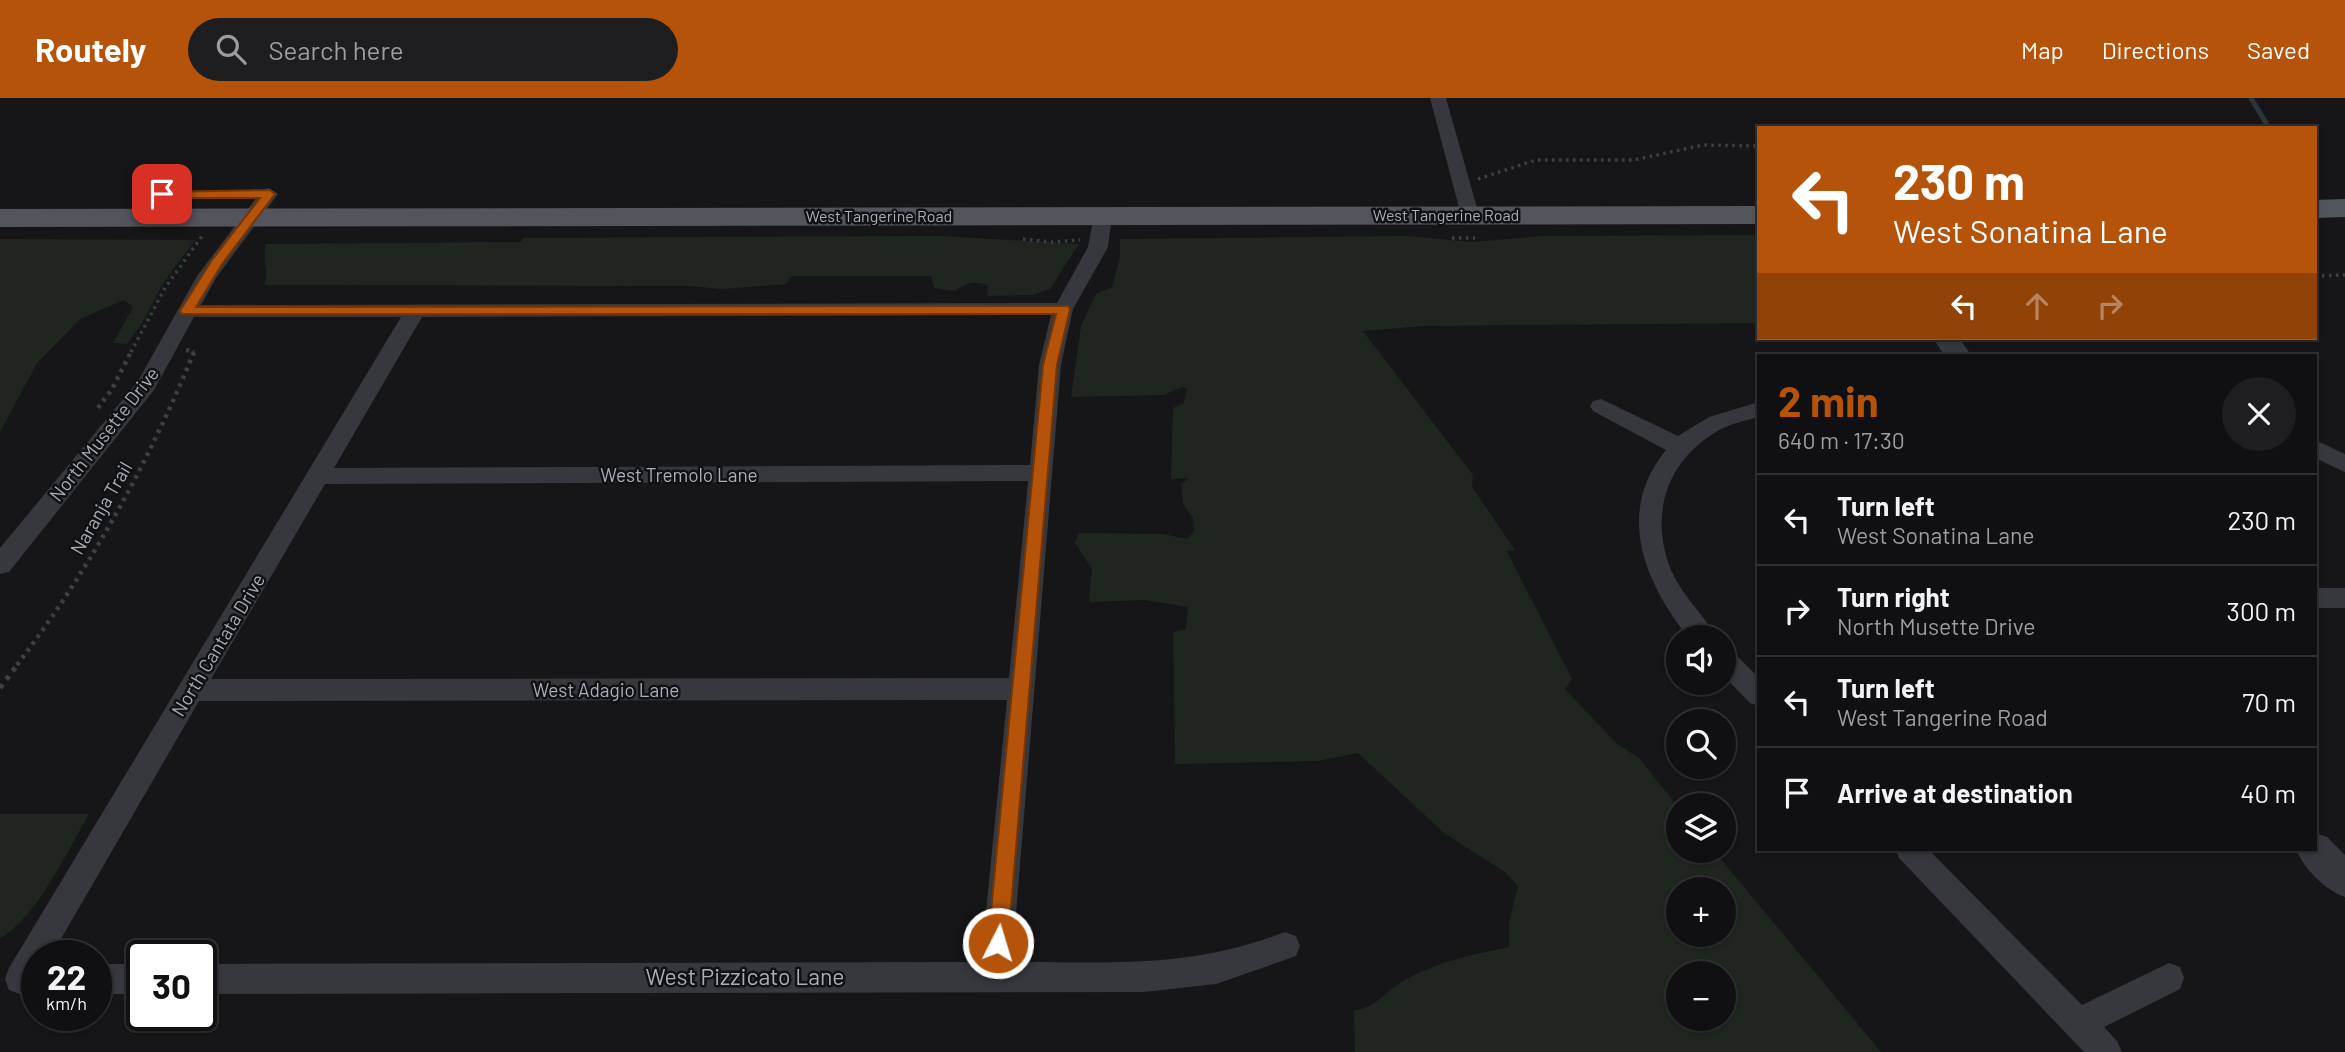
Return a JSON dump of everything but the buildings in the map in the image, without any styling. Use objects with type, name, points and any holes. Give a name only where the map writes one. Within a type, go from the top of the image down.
[{"type":"main road","points":[[2317,185],[2345,184]]},
{"type":"main road","name":"West Tangerine Road","points":[[0,195],[1466,196],[1757,192]]},
{"type":"main road","name":"West Tangerine Road","points":[[0,218],[1103,215],[1466,196],[1757,215]]},
{"type":"main road","points":[[2317,209],[2345,208]]},
{"type":"street","points":[[1438,98],[1466,196]]},
{"type":"street","name":"North Musette Drive","points":[[0,565],[146,385],[216,263],[270,194]]},
{"type":"street","points":[[995,977],[1050,365],[1063,309],[1098,247],[1103,215]]},
{"type":"street","points":[[187,311],[1063,309]]},
{"type":"street","name":"North Cantata Drive","points":[[19,979],[415,311]]},
{"type":"street","points":[[1601,406],[1678,446]]},
{"type":"street","points":[[1694,625],[1668,589],[1655,558],[1649,526],[1650,501],[1678,446],[1704,426],[1738,413],[1757,409]]},
{"type":"street","points":[[2317,449],[2345,464]]},
{"type":"street","name":"West Tremolo Lane","points":[[317,476],[1040,473]]},
{"type":"street","points":[[2317,598],[2345,598]]},
{"type":"street","points":[[1736,671],[1757,693]]},
{"type":"street","name":"West Adagio Lane","points":[[191,691],[1021,689]]},
{"type":"street","points":[[1911,851],[2106,1052]]},
{"type":"street","points":[[2316,851],[2345,880]]},
{"type":"street","name":"West Pizzicato Lane","points":[[217,979],[1144,976],[1203,973],[1249,961],[1284,946]]},
{"type":"street","points":[[2078,1023],[2169,978]]},
{"type":"path","points":[[1466,196],[1488,177],[1536,160],[1634,160],[1703,145],[1757,146]]},
{"type":"path","points":[[90,418],[112,389],[165,288],[202,236]]},
{"type":"path","points":[[2317,276],[2345,275]]},
{"type":"path","name":"Naranja Trail","points":[[0,688],[61,603],[133,483],[175,403],[194,352],[170,346]]},
{"type":"shaded area","points":[[1757,235],[1757,323],[1425,326],[1363,331],[1473,475],[1472,487],[1515,550],[1507,551],[1572,679],[1565,689],[1616,743],[1639,758],[1667,793],[1666,863],[1724,863],[1736,877],[1666,877],[1666,947],[1736,947],[1736,877],[1881,1052],[1355,1052],[1354,1011],[1375,1003],[1400,983],[1426,970],[1453,960],[1509,947],[1509,922],[1518,886],[1505,872],[1444,833],[1358,753],[1318,761],[1175,764],[1173,632],[1186,629],[1188,607],[1145,600],[1089,602],[1092,569],[1075,543],[1079,533],[1163,534],[1187,539],[1194,531],[1193,518],[1183,504],[1181,484],[1189,478],[1171,479],[1173,408],[1184,403],[1187,389],[1182,387],[1164,395],[1071,397],[1081,326],[1096,294],[1112,287],[1120,257],[1120,239],[1406,236],[1472,242],[1543,236]]},
{"type":"shaded area","points":[[940,236],[1079,244],[1050,289],[1032,295],[987,296],[988,286],[979,283],[967,284],[955,291],[934,288],[931,276],[792,276],[786,284],[722,289],[689,286],[264,285],[266,244],[521,242],[523,238]]},
{"type":"shaded area","points":[[0,239],[195,240],[162,285],[144,320],[127,344],[113,343],[133,307],[124,300],[80,319],[37,363],[0,432]]},
{"type":"shaded area","points":[[0,814],[89,814],[38,900],[13,929],[0,938]]},
{"type":"waterway","points":[[2251,98],[2268,126]]},
{"type":"route","points":[[162,194],[270,194],[216,263],[187,311],[1063,309],[1050,365],[998,943]]}]
